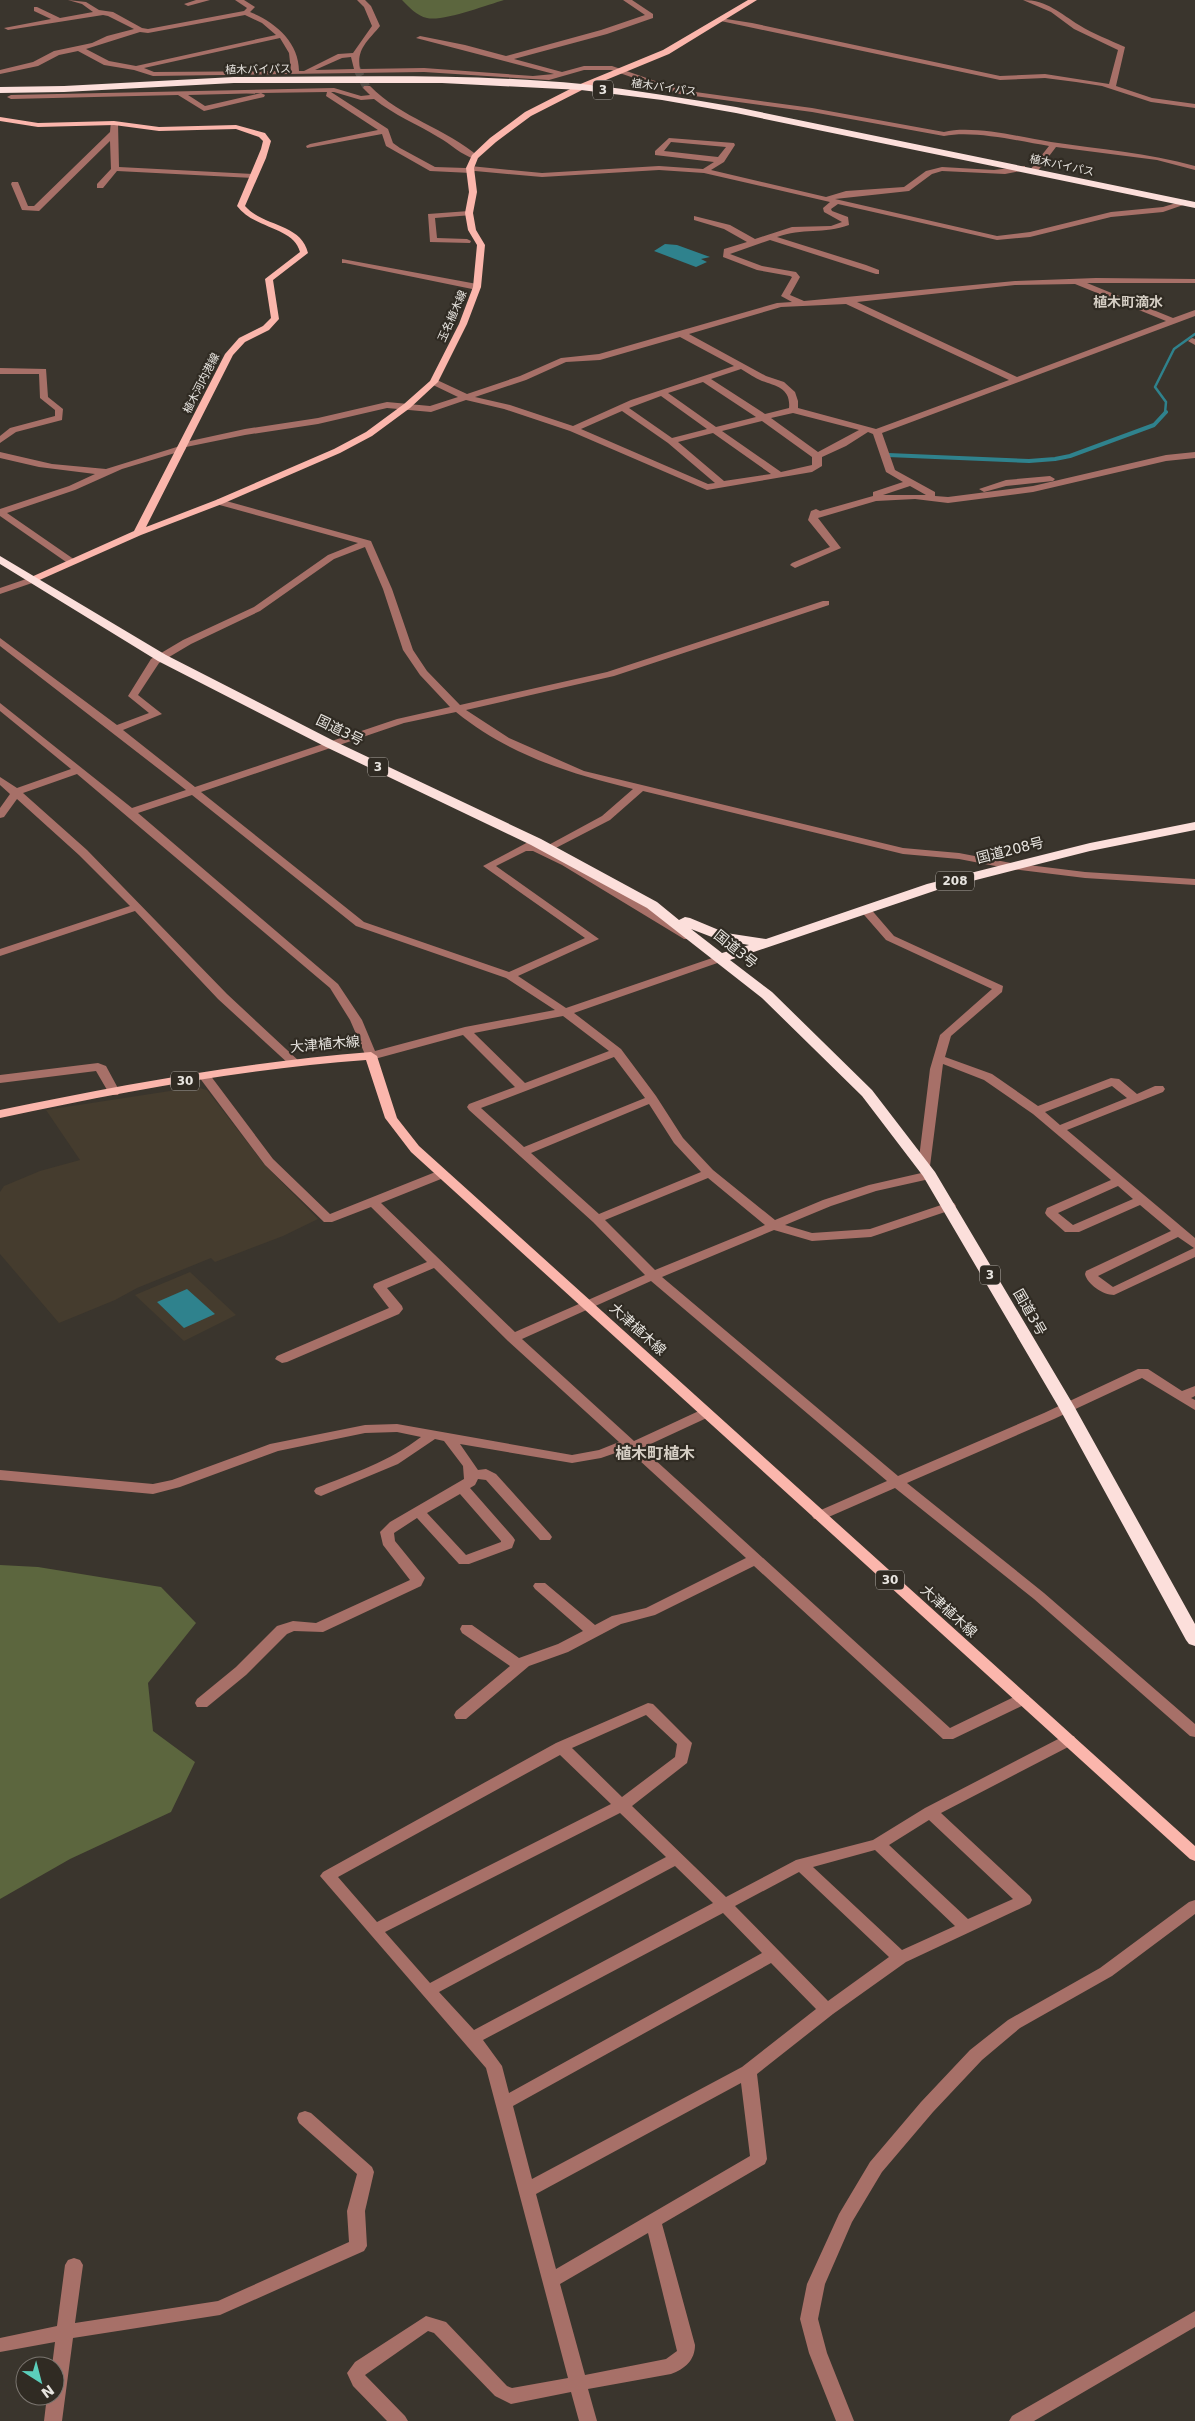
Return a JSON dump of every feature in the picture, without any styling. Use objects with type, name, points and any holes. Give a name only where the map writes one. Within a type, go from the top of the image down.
[{"type":"highway","name":"植木バイパス","points":[[0,90],[64,89],[234,80],[362,78],[581,87],[662,97],[736,110],[1034,170],[1195,205]]},
{"type":"highway","name":"国道3号","points":[[0,559],[162,658],[330,744],[548,848],[652,905],[767,995],[867,1093],[927,1171],[950,1206],[1066,1406],[1195,1640]]},
{"type":"highway","name":"国道208号","points":[[722,958],[932,886],[1090,847],[1195,826]]},
{"type":"highway","points":[[652,905],[714,935],[734,940],[770,941]]},
{"type":"main road","points":[[470,169],[475,158],[493,140],[528,114],[581,87],[624,71],[666,52],[753,0]]},
{"type":"main road","name":"植木河内港線","points":[[0,120],[38,125],[114,123],[159,129],[223,126],[249,129],[262,135],[266,141],[265,150],[242,206],[244,212],[296,237],[304,246],[304,253],[269,279],[269,286],[275,304],[275,319],[266,328],[242,340],[229,354],[138,532]]},
{"type":"main road","name":"玉名植木線","points":[[138,532],[218,502],[337,451],[369,434],[408,406],[434,382],[463,324],[477,287],[481,245],[472,230],[469,214],[473,192],[470,169]]},
{"type":"main road","points":[[32,580],[138,532]]},
{"type":"main road","name":"大津植木線","points":[[0,1114],[114,1092],[294,1062],[371,1056],[391,1118],[415,1149],[1195,1856]]},
{"type":"street","points":[[72,0],[102,13],[110,14],[140,30]]},
{"type":"street","points":[[188,4],[206,0]]},
{"type":"street","points":[[0,72],[35,64],[57,53],[140,30],[155,31],[246,13],[251,7],[239,0]]},
{"type":"street","points":[[357,69],[355,55],[376,26],[367,6],[360,0]]},
{"type":"street","points":[[508,58],[604,32],[650,16],[626,0]]},
{"type":"street","points":[[1027,0],[1054,10],[1077,27],[1122,48],[1112,86]]},
{"type":"street","points":[[36,8],[59,20]]},
{"type":"street","points":[[8,28],[102,13]]},
{"type":"street","points":[[246,13],[266,24],[281,36],[294,55],[296,61],[295,73]]},
{"type":"street","points":[[720,20],[752,24],[1000,78],[1045,76],[1112,86],[1151,100],[1195,106]]},
{"type":"street","points":[[42,23],[56,30]]},
{"type":"street","points":[[136,68],[281,36]]},
{"type":"street","points":[[420,38],[465,47],[562,74]]},
{"type":"street","points":[[79,48],[112,65],[136,68],[153,74],[424,70],[533,78],[599,67],[624,71],[680,92],[822,111],[944,134],[954,132],[992,135],[1157,158],[1195,168]]},
{"type":"street","points":[[305,72],[310,68],[341,56],[355,55]]},
{"type":"street","points":[[367,88],[375,97],[404,118],[438,133],[475,158]]},
{"type":"street","points":[[180,93],[204,109],[211,109],[283,90]]},
{"type":"street","points":[[12,97],[322,90],[341,91],[361,98],[375,97]]},
{"type":"street","points":[[322,90],[355,109],[385,131],[389,144],[397,150],[433,169],[470,169],[542,175],[659,168],[704,171],[824,200],[998,238],[1013,238],[1128,212],[1162,211],[1183,202]]},
{"type":"street","points":[[100,186],[115,168],[114,123]]},
{"type":"street","points":[[310,146],[385,131]]},
{"type":"street","points":[[16,184],[25,208],[36,209],[114,133]]},
{"type":"street","points":[[704,171],[720,160],[730,144],[669,140],[658,153],[720,160]]},
{"type":"street","points":[[1034,170],[1054,145]]},
{"type":"street","points":[[115,168],[253,176]]},
{"type":"street","points":[[824,200],[844,194],[893,193],[910,188],[923,174],[940,169],[1007,172],[1022,168]]},
{"type":"street","points":[[810,304],[792,301],[785,296],[796,277],[793,274],[760,268],[726,255],[727,252],[792,229],[832,228],[846,223],[845,219],[828,212],[827,208],[836,202]]},
{"type":"street","points":[[467,241],[433,240],[431,216],[469,214]]},
{"type":"street","points":[[697,218],[727,227],[754,242]]},
{"type":"street","points":[[770,236],[791,247],[835,256],[876,272]]},
{"type":"street","points":[[345,261],[477,287]]},
{"type":"street","points":[[1075,280],[1173,321]]},
{"type":"street","points":[[0,512],[72,488],[141,459],[183,446],[245,432],[318,421],[387,405],[431,410],[523,378],[564,360],[600,357],[780,305],[846,301],[983,285],[1075,280],[1195,281]]},
{"type":"street","points":[[846,301],[1017,380]]},
{"type":"street","points":[[671,441],[793,410],[877,432],[1195,313]]},
{"type":"street","points":[[682,334],[791,392],[794,401],[793,410]]},
{"type":"street","points":[[573,429],[622,407],[662,392],[742,366]]},
{"type":"street","points":[[0,371],[43,370],[44,398],[59,409],[59,418],[13,430],[0,440]]},
{"type":"street","points":[[703,378],[763,417],[817,456]]},
{"type":"street","points":[[434,382],[468,398],[508,407],[573,429],[707,487],[809,470],[817,466],[817,456]]},
{"type":"street","points":[[662,392],[779,475]]},
{"type":"street","points":[[622,407],[671,441],[724,485]]},
{"type":"street","points":[[817,456],[843,444],[866,429]]},
{"type":"street","points":[[877,432],[891,472],[932,494],[945,497],[1006,483],[1065,478],[1171,450],[1195,446]]},
{"type":"street","points":[[0,455],[18,461],[52,467],[107,472]]},
{"type":"street","points":[[814,516],[875,498],[915,496],[948,500],[1033,489],[1166,458],[1195,455]]},
{"type":"street","points":[[795,565],[836,548],[813,520],[814,513],[909,483]]},
{"type":"street","points":[[218,502],[368,543]]},
{"type":"street","points":[[0,512],[72,562]]},
{"type":"street","points":[[116,729],[156,714],[133,696],[155,661],[188,642],[258,609],[331,557],[368,543]]},
{"type":"street","points":[[368,543],[390,596],[407,649],[440,692],[456,708],[488,731],[541,759],[580,773],[877,846],[1085,875],[1195,882]]},
{"type":"street","points":[[0,592],[32,580]]},
{"type":"street","points":[[130,812],[401,721],[610,674],[826,603]]},
{"type":"street","points":[[0,641],[116,729],[360,924],[510,976],[565,1012],[617,1052],[652,1099],[678,1140],[709,1173],[774,1226],[812,1237],[871,1232],[950,1206]]},
{"type":"street","points":[[0,706],[130,812],[334,986],[354,1012],[371,1056],[465,1031],[565,1012],[722,958]]},
{"type":"street","points":[[0,815],[17,792],[78,770]]},
{"type":"street","points":[[0,780],[17,792],[137,907],[214,988],[294,1062]]},
{"type":"street","points":[[548,848],[606,818],[642,787]]},
{"type":"street","points":[[510,976],[594,939],[488,866],[536,842]]},
{"type":"street","points":[[524,848],[535,848],[566,863],[722,958]]},
{"type":"street","points":[[0,953],[137,907]]},
{"type":"street","points":[[513,1338],[586,1304],[827,1203],[927,1171],[936,1069],[946,1035],[998,990],[997,986],[890,938],[864,909]]},
{"type":"street","points":[[465,1031],[523,1088]]},
{"type":"street","points":[[617,1052],[473,1107],[597,1219],[654,1277],[898,1483],[1040,1596],[1195,1732]]},
{"type":"street","points":[[940,1059],[988,1077],[1037,1111],[1195,1245]]},
{"type":"street","points":[[0,1079],[98,1067],[102,1069],[114,1092]]},
{"type":"street","points":[[206,1078],[269,1162],[328,1219],[442,1174]]},
{"type":"street","points":[[1037,1111],[1111,1082],[1115,1082],[1135,1098]]},
{"type":"street","points":[[1060,1129],[1159,1089]]},
{"type":"street","points":[[522,1152],[652,1099]]},
{"type":"street","points":[[597,1219],[709,1173]]},
{"type":"street","points":[[1118,1181],[1051,1211],[1051,1214],[1070,1229],[1075,1230],[1140,1200]]},
{"type":"street","points":[[372,1202],[513,1338],[948,1735],[1023,1699]]},
{"type":"street","points":[[1179,1232],[1091,1274],[1092,1278],[1114,1291],[1195,1252]]},
{"type":"street","points":[[282,1359],[394,1311],[397,1309],[396,1306],[381,1292],[379,1287],[436,1263]]},
{"type":"street","points":[[819,1516],[898,1483],[1143,1372],[1195,1406]]},
{"type":"street","points":[[1182,1397],[1195,1390]]},
{"type":"street","points":[[0,1475],[153,1489],[175,1484],[275,1447],[365,1429],[397,1428],[572,1459],[600,1454],[630,1445],[706,1413]]},
{"type":"street","points":[[321,1491],[391,1462],[416,1448],[432,1435]]},
{"type":"street","points":[[202,1703],[241,1671],[282,1630],[293,1626],[318,1628],[416,1583],[418,1578],[386,1536],[390,1528],[470,1482],[472,1475],[467,1461],[451,1439]]},
{"type":"street","points":[[472,1475],[486,1474],[491,1477],[545,1538]]},
{"type":"street","points":[[419,1512],[464,1562],[507,1544],[508,1540],[462,1488]]},
{"type":"street","points":[[460,1715],[519,1665],[563,1648],[618,1620],[650,1612],[756,1559]]},
{"type":"street","points":[[540,1586],[593,1632]]},
{"type":"street","points":[[466,1629],[519,1665]]},
{"type":"street","points":[[375,1930],[621,1806],[682,1759],[685,1744],[648,1708],[561,1747],[328,1876],[428,1991],[473,2038],[494,2066],[588,2421]]},
{"type":"street","points":[[473,2038],[801,1864],[878,1844],[930,1812],[1069,1740]]},
{"type":"street","points":[[561,1747],[675,1859],[724,1904],[827,2010]]},
{"type":"street","points":[[526,2191],[748,2072],[827,2010],[900,1958],[1024,1900],[930,1812]]},
{"type":"street","points":[[878,1844],[966,1927]]},
{"type":"street","points":[[428,1991],[675,1859]]},
{"type":"street","points":[[801,1864],[900,1958]]},
{"type":"street","points":[[844,2421],[818,2352],[809,2319],[816,2284],[838,2236],[876,2167],[927,2107],[976,2055],[1014,2024],[1106,1972],[1195,1906]]},
{"type":"street","points":[[503,2104],[772,1955]]},
{"type":"street","points":[[550,2280],[759,2159],[748,2072]]},
{"type":"street","points":[[0,2345],[66,2332],[220,2308],[358,2246],[356,2211],[366,2172],[305,2118]]},
{"type":"street","points":[[399,2421],[359,2381],[356,2373],[361,2367],[426,2323],[440,2327],[506,2394],[517,2396],[671,2366],[686,2354],[686,2345],[653,2221]]},
{"type":"street","points":[[53,2421],[74,2265]]},
{"type":"street","points":[[1018,2421],[1195,2318]]},
{"type":"shaded area","points":[[196,1087],[207,1090],[264,1164],[318,1219],[283,1236],[215,1262],[211,1258],[137,1288],[115,1300],[59,1323],[0,1254],[0,1192],[4,1186],[40,1171],[80,1160],[46,1110]]},
{"type":"shaded area","points":[[190,1272],[236,1315],[184,1341],[135,1295]]},
{"type":"green space","points":[[402,0],[504,0],[434,19],[427,18],[413,11]]},
{"type":"green space","points":[[0,1565],[38,1567],[161,1587],[196,1623],[148,1683],[153,1731],[195,1762],[171,1812],[70,1859],[0,1899]]},
{"type":"water","points":[[665,244],[677,245],[710,257],[701,259],[707,262],[696,267],[654,251]]},
{"type":"water","points":[[187,1289],[215,1314],[184,1328],[157,1302]]},
{"type":"waterway","points":[[1165,413],[1166,402],[1155,387],[1174,349],[1195,334]]},
{"type":"waterway","points":[[888,455],[1029,461],[1055,459],[1070,456],[1154,425],[1166,412]]},
{"type":"tunnel","points":[[357,69],[367,88]]},
{"type":"district","name":"植木町滴水","points":[[1128,302]]},
{"type":"district","name":"植木町植木","points":[[655,1453]]}]
